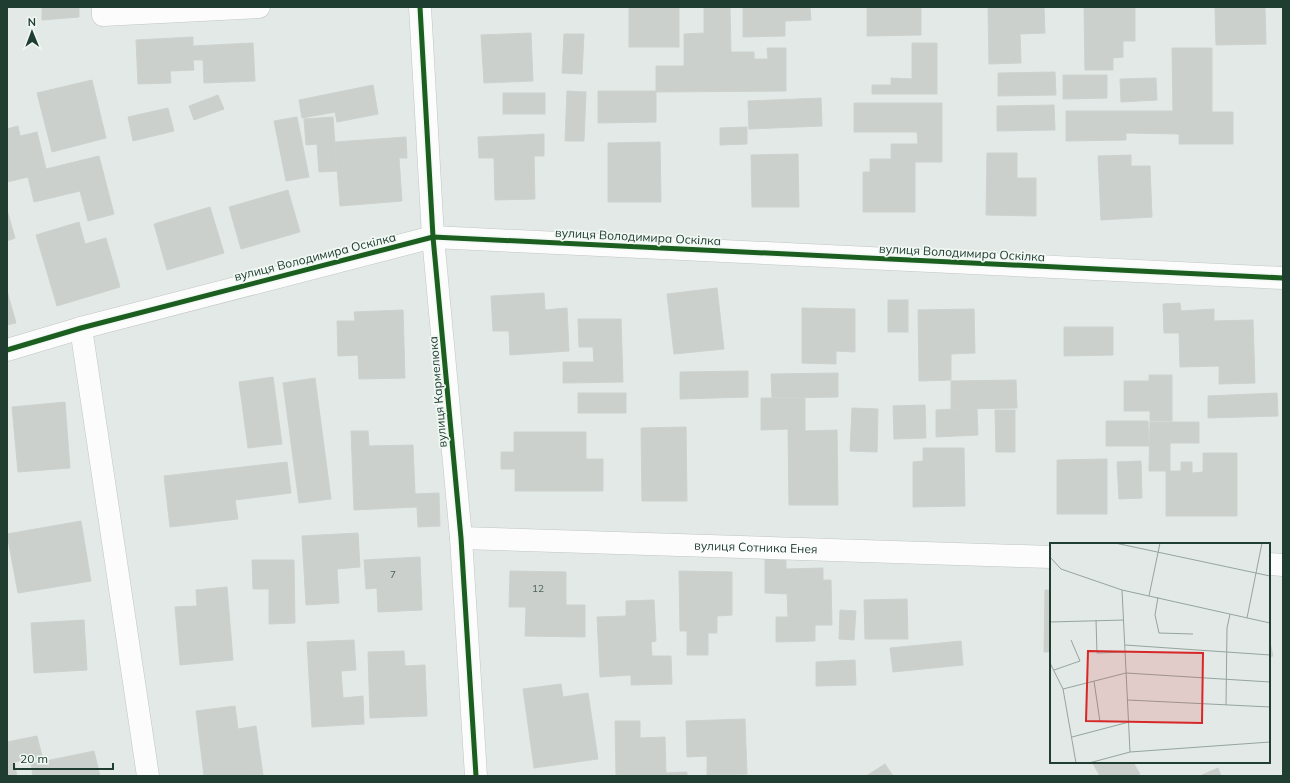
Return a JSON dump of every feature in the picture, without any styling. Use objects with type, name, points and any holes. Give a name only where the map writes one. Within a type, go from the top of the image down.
[{"type":"street","points":[[103,7],[103,15],[260,7]]},
{"type":"street","name":"вулиця Кармелюка","points":[[420,7],[433,237],[461,538],[476,776]]},
{"type":"street","name":"вулиця Володимира Оскілка","points":[[7,350],[81,328],[433,237],[1283,278]]},
{"type":"street","points":[[81,328],[148,776]]},
{"type":"street","name":"вулиця Сотника Енея","points":[[461,538],[1050,557]]},
{"type":"street","points":[[1270,564],[1283,565]]},
{"type":"building","points":[[42,7],[79,7],[79,17],[42,20]]},
{"type":"building","points":[[629,7],[679,7],[679,47],[629,47]]},
{"type":"building","points":[[704,7],[730,7],[731,52],[754,52],[754,59],[768,59],[767,48],[786,48],[786,91],[656,92],[656,66],[684,66],[684,34],[704,33]]},
{"type":"building","points":[[743,7],[810,7],[811,20],[785,21],[785,36],[743,37]]},
{"type":"building","points":[[867,7],[921,7],[921,35],[867,36]]},
{"type":"building","points":[[988,7],[1044,7],[1045,33],[1020,34],[1021,63],[989,64]]},
{"type":"building","points":[[1084,7],[1135,7],[1135,41],[1123,41],[1123,57],[1113,58],[1113,70],[1085,70]]},
{"type":"building","points":[[1215,7],[1265,7],[1266,44],[1216,45]]},
{"type":"building","points":[[531,33],[533,81],[484,83],[481,35]]},
{"type":"building","points":[[564,34],[584,34],[582,74],[562,73]]},
{"type":"building","points":[[193,37],[193,46],[253,43],[255,81],[204,83],[203,60],[193,60],[194,70],[170,71],[171,83],[138,84],[136,40]]},
{"type":"building","points":[[912,43],[937,43],[937,94],[872,94],[872,85],[891,85],[891,78],[912,79]]},
{"type":"building","points":[[1172,48],[1212,48],[1212,112],[1233,112],[1233,144],[1179,144],[1179,134],[1126,133],[1126,140],[1066,141],[1066,111],[1173,111]]},
{"type":"building","points":[[1055,72],[1056,95],[998,96],[998,73]]},
{"type":"building","points":[[1063,75],[1107,75],[1107,98],[1063,99]]},
{"type":"building","points":[[1156,78],[1157,100],[1121,102],[1120,79]]},
{"type":"building","points":[[92,80],[106,138],[52,152],[37,93]]},
{"type":"building","points":[[373,85],[378,114],[337,122],[335,112],[302,118],[299,100]]},
{"type":"building","points":[[567,91],[586,92],[584,141],[565,141]]},
{"type":"building","points":[[598,91],[656,91],[656,122],[598,123]]},
{"type":"building","points":[[503,93],[545,93],[545,114],[503,114]]},
{"type":"building","points":[[218,95],[224,109],[194,120],[189,106]]},
{"type":"building","points":[[821,98],[822,126],[749,129],[748,101]]},
{"type":"building","points":[[854,103],[942,103],[942,162],[915,162],[915,212],[863,212],[863,172],[870,172],[870,159],[891,159],[891,144],[918,144],[917,132],[854,132]]},
{"type":"building","points":[[1054,105],[1055,130],[997,131],[997,106]]},
{"type":"building","points":[[168,108],[174,131],[133,141],[128,117]]},
{"type":"building","points":[[297,117],[309,177],[286,181],[274,121]]},
{"type":"building","points":[[333,117],[337,171],[319,172],[317,144],[306,145],[304,119]]},
{"type":"building","points":[[18,126],[20,136],[37,132],[46,169],[99,156],[114,214],[88,221],[80,191],[34,202],[28,177],[7,182],[7,129]]},
{"type":"building","points":[[747,127],[747,144],[720,145],[720,128]]},
{"type":"building","points":[[544,134],[544,156],[534,156],[535,199],[495,200],[494,158],[479,158],[478,137]]},
{"type":"building","points":[[406,137],[407,158],[399,158],[402,201],[340,206],[335,142]]},
{"type":"building","points":[[660,142],[661,202],[608,202],[608,143]]},
{"type":"building","points":[[987,153],[1017,153],[1017,178],[1036,178],[1036,216],[986,215]]},
{"type":"building","points":[[798,154],[799,207],[752,207],[751,155]]},
{"type":"building","points":[[1131,155],[1131,166],[1150,166],[1152,217],[1101,220],[1098,156]]},
{"type":"building","points":[[288,190],[300,232],[241,249],[229,207]]},
{"type":"building","points":[[210,207],[224,253],[167,270],[154,224]]},
{"type":"building","points":[[7,210],[15,238],[7,241]]},
{"type":"building","points":[[79,222],[85,244],[106,238],[120,287],[57,306],[36,235]]},
{"type":"building","points":[[717,288],[724,349],[674,354],[667,294]]},
{"type":"building","points":[[7,291],[16,323],[7,325]]},
{"type":"building","points":[[544,293],[545,310],[567,308],[569,351],[510,355],[509,331],[493,331],[491,296]]},
{"type":"building","points":[[888,300],[908,300],[908,332],[888,332]]},
{"type":"building","points":[[1180,303],[1181,311],[1214,309],[1214,321],[1253,320],[1255,383],[1219,384],[1219,366],[1180,367],[1179,333],[1164,333],[1163,304]]},
{"type":"building","points":[[802,308],[855,309],[855,352],[836,351],[836,364],[802,363]]},
{"type":"building","points":[[974,309],[975,353],[951,354],[951,380],[919,381],[918,310]]},
{"type":"building","points":[[403,310],[405,378],[359,379],[358,355],[338,356],[337,321],[355,321],[354,312]]},
{"type":"building","points":[[578,319],[621,319],[623,382],[563,383],[563,362],[594,362],[593,347],[579,347]]},
{"type":"building","points":[[1064,327],[1113,327],[1113,355],[1064,356]]},
{"type":"building","points":[[748,371],[748,397],[680,399],[680,372]]},
{"type":"building","points":[[838,373],[838,397],[772,398],[771,374]]},
{"type":"building","points":[[1149,375],[1172,375],[1172,421],[1150,421],[1150,411],[1124,411],[1124,381],[1149,381]]},
{"type":"building","points":[[273,377],[282,444],[248,448],[239,382]]},
{"type":"building","points":[[315,378],[331,499],[299,503],[283,383]]},
{"type":"building","points":[[1016,380],[1017,408],[951,409],[951,381]]},
{"type":"building","points":[[578,393],[626,393],[626,413],[578,413]]},
{"type":"building","points":[[1277,393],[1278,416],[1208,418],[1208,396]]},
{"type":"building","points":[[761,398],[805,398],[805,431],[837,430],[838,505],[789,505],[788,429],[761,430]]},
{"type":"building","points":[[65,402],[70,468],[18,472],[12,407]]},
{"type":"building","points":[[925,405],[926,438],[894,439],[893,406]]},
{"type":"building","points":[[852,408],[878,409],[877,452],[850,451]]},
{"type":"building","points":[[977,408],[978,435],[936,437],[936,410]]},
{"type":"building","points":[[995,410],[1015,410],[1015,452],[996,452]]},
{"type":"building","points":[[1106,421],[1148,421],[1149,446],[1106,446]]},
{"type":"building","points":[[1150,422],[1199,422],[1199,443],[1170,443],[1170,471],[1181,471],[1181,462],[1192,462],[1192,473],[1203,472],[1203,453],[1237,453],[1237,516],[1166,516],[1166,471],[1149,471]]},
{"type":"building","points":[[686,427],[687,501],[642,501],[641,428]]},
{"type":"building","points":[[351,431],[368,431],[369,446],[413,445],[415,494],[439,493],[440,526],[418,527],[417,507],[354,510]]},
{"type":"building","points":[[514,432],[586,432],[586,459],[603,459],[603,491],[515,491],[515,469],[501,469],[501,452],[514,452]]},
{"type":"building","points":[[923,448],[964,448],[965,506],[913,507],[913,462],[923,461]]},
{"type":"building","points":[[1107,459],[1107,514],[1057,514],[1057,460]]},
{"type":"building","points":[[1141,461],[1142,498],[1119,499],[1117,462]]},
{"type":"building","points":[[287,462],[291,493],[235,500],[238,519],[170,527],[164,476]]},
{"type":"building","points":[[81,521],[91,581],[18,593],[7,534]]},
{"type":"building","points":[[358,533],[360,567],[337,569],[339,603],[306,605],[302,536]]},
{"type":"building","points":[[765,556],[786,556],[786,569],[823,568],[823,580],[831,580],[832,625],[815,625],[815,641],[776,642],[776,617],[788,617],[787,594],[765,593]]},
{"type":"building","points":[[420,557],[422,610],[378,612],[377,588],[366,589],[364,560]]},
{"type":"building","points":[[252,560],[294,560],[295,623],[269,624],[269,589],[253,589]]},
{"type":"building","points":[[510,571],[566,572],[566,605],[585,605],[585,637],[525,636],[526,607],[509,607]]},
{"type":"building","points":[[679,571],[732,572],[732,615],[717,616],[717,633],[708,633],[708,655],[687,655],[687,631],[680,631]]},
{"type":"building","points":[[227,587],[233,660],[180,665],[175,607],[197,606],[196,590]]},
{"type":"building","points":[[1045,590],[1050,590],[1050,652],[1044,652]]},
{"type":"building","points":[[907,599],[908,639],[865,639],[864,600]]},
{"type":"building","points":[[654,600],[656,641],[651,642],[652,656],[671,656],[672,684],[631,685],[631,675],[600,677],[597,617],[626,616],[626,601]]},
{"type":"building","points":[[840,610],[856,611],[854,640],[839,639]]},
{"type":"building","points":[[84,620],[87,670],[34,673],[31,623]]},
{"type":"building","points":[[354,640],[356,670],[341,671],[343,698],[363,696],[364,724],[312,727],[307,642]]},
{"type":"building","points":[[961,641],[963,665],[893,672],[890,648]]},
{"type":"building","points":[[1270,642],[1273,656],[1270,657]]},
{"type":"building","points":[[404,651],[405,666],[425,665],[427,716],[370,718],[368,652]]},
{"type":"building","points":[[855,660],[856,685],[816,686],[816,662]]},
{"type":"building","points":[[561,684],[563,697],[588,693],[598,759],[534,768],[523,689]]},
{"type":"building","points":[[235,706],[238,729],[256,726],[263,775],[204,776],[196,711]]},
{"type":"building","points":[[745,719],[747,774],[707,775],[707,756],[687,757],[686,721]]},
{"type":"building","points":[[615,721],[640,721],[640,738],[665,737],[666,773],[687,772],[687,776],[616,776]]},
{"type":"building","points":[[37,736],[42,756],[14,762],[17,776],[7,776],[7,742]]},
{"type":"building","points":[[94,751],[100,776],[33,776],[31,764]]},
{"type":"building","points":[[1093,763],[1134,763],[1140,774],[1137,776],[1100,776]]},
{"type":"building","points":[[885,764],[893,776],[866,776]]},
{"type":"building","points":[[1218,768],[1221,776],[1200,776]]},
{"type":"cycle path","points":[[420,7],[433,237],[461,538],[476,776]]},
{"type":"cycle path","points":[[7,350],[81,328],[433,237],[1283,278]]}]
